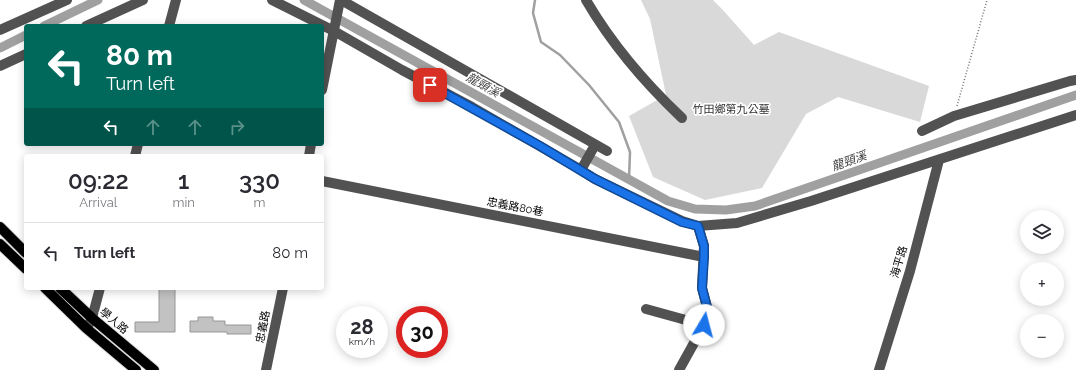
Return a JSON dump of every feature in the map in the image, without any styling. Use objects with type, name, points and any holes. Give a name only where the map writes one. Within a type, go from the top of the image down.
[{"type":"main road","points":[[0,227],[24,251]]},
{"type":"main road","points":[[0,244],[24,268]]},
{"type":"main road","name":"學人路","points":[[47,290],[86,328],[136,370]]},
{"type":"main road","name":"學人路","points":[[62,290],[92,318],[154,370]]},
{"type":"street","points":[[0,30],[67,0]]},
{"type":"street","points":[[90,24],[143,0]]},
{"type":"street","points":[[170,24],[176,0]]},
{"type":"street","points":[[272,0],[334,28],[402,70],[472,107],[595,179],[682,222],[698,226],[737,223],[811,201],[1076,115]]},
{"type":"street","points":[[586,0],[600,24],[658,95],[682,118]]},
{"type":"street","points":[[324,80],[340,1],[607,151]]},
{"type":"street","points":[[0,66],[24,55]]},
{"type":"street","points":[[922,131],[954,116],[1070,80],[1076,80]]},
{"type":"street","points":[[581,170],[595,145]]},
{"type":"street","name":"海平路","points":[[879,370],[910,271],[939,160]]},
{"type":"street","name":"忠義路80巷","points":[[324,181],[704,257]]},
{"type":"street","points":[[680,370],[704,325],[707,307],[702,288],[704,246],[698,226]]},
{"type":"street","points":[[86,328],[92,318],[99,290]]},
{"type":"street","name":"忠義路","points":[[266,370],[283,290]]},
{"type":"street","points":[[646,309],[704,325]]},
{"type":"path","points":[[954,116],[987,0]]},
{"type":"green space","name":"竹田鄉第九公墓","points":[[641,0],[713,0],[754,45],[779,32],[929,86],[920,122],[838,97],[806,114],[762,188],[705,200],[653,177],[629,116],[666,95],[650,19]]},
{"type":"building","points":[[159,290],[175,290],[175,332],[135,332],[135,322],[159,322]]},
{"type":"building","points":[[198,317],[213,317],[213,321],[225,321],[225,325],[251,325],[251,334],[227,334],[227,332],[190,332],[190,321],[198,321]]},
{"type":"waterway","name":"龍頸溪","points":[[48,24],[98,0]]},
{"type":"waterway","name":"龍頸溪","points":[[304,0],[668,201],[695,209],[726,210],[755,206],[1076,95]]},
{"type":"waterway","name":"龍頸溪","points":[[535,0],[533,13],[541,42],[560,55],[589,85],[619,122],[630,152],[629,179]]},
{"type":"waterway","name":"龍頸溪","points":[[0,48],[24,36]]},
{"type":"route","points":[[430,85],[472,107],[595,179],[682,222],[698,226],[704,246],[702,288],[707,307],[704,325]]}]
